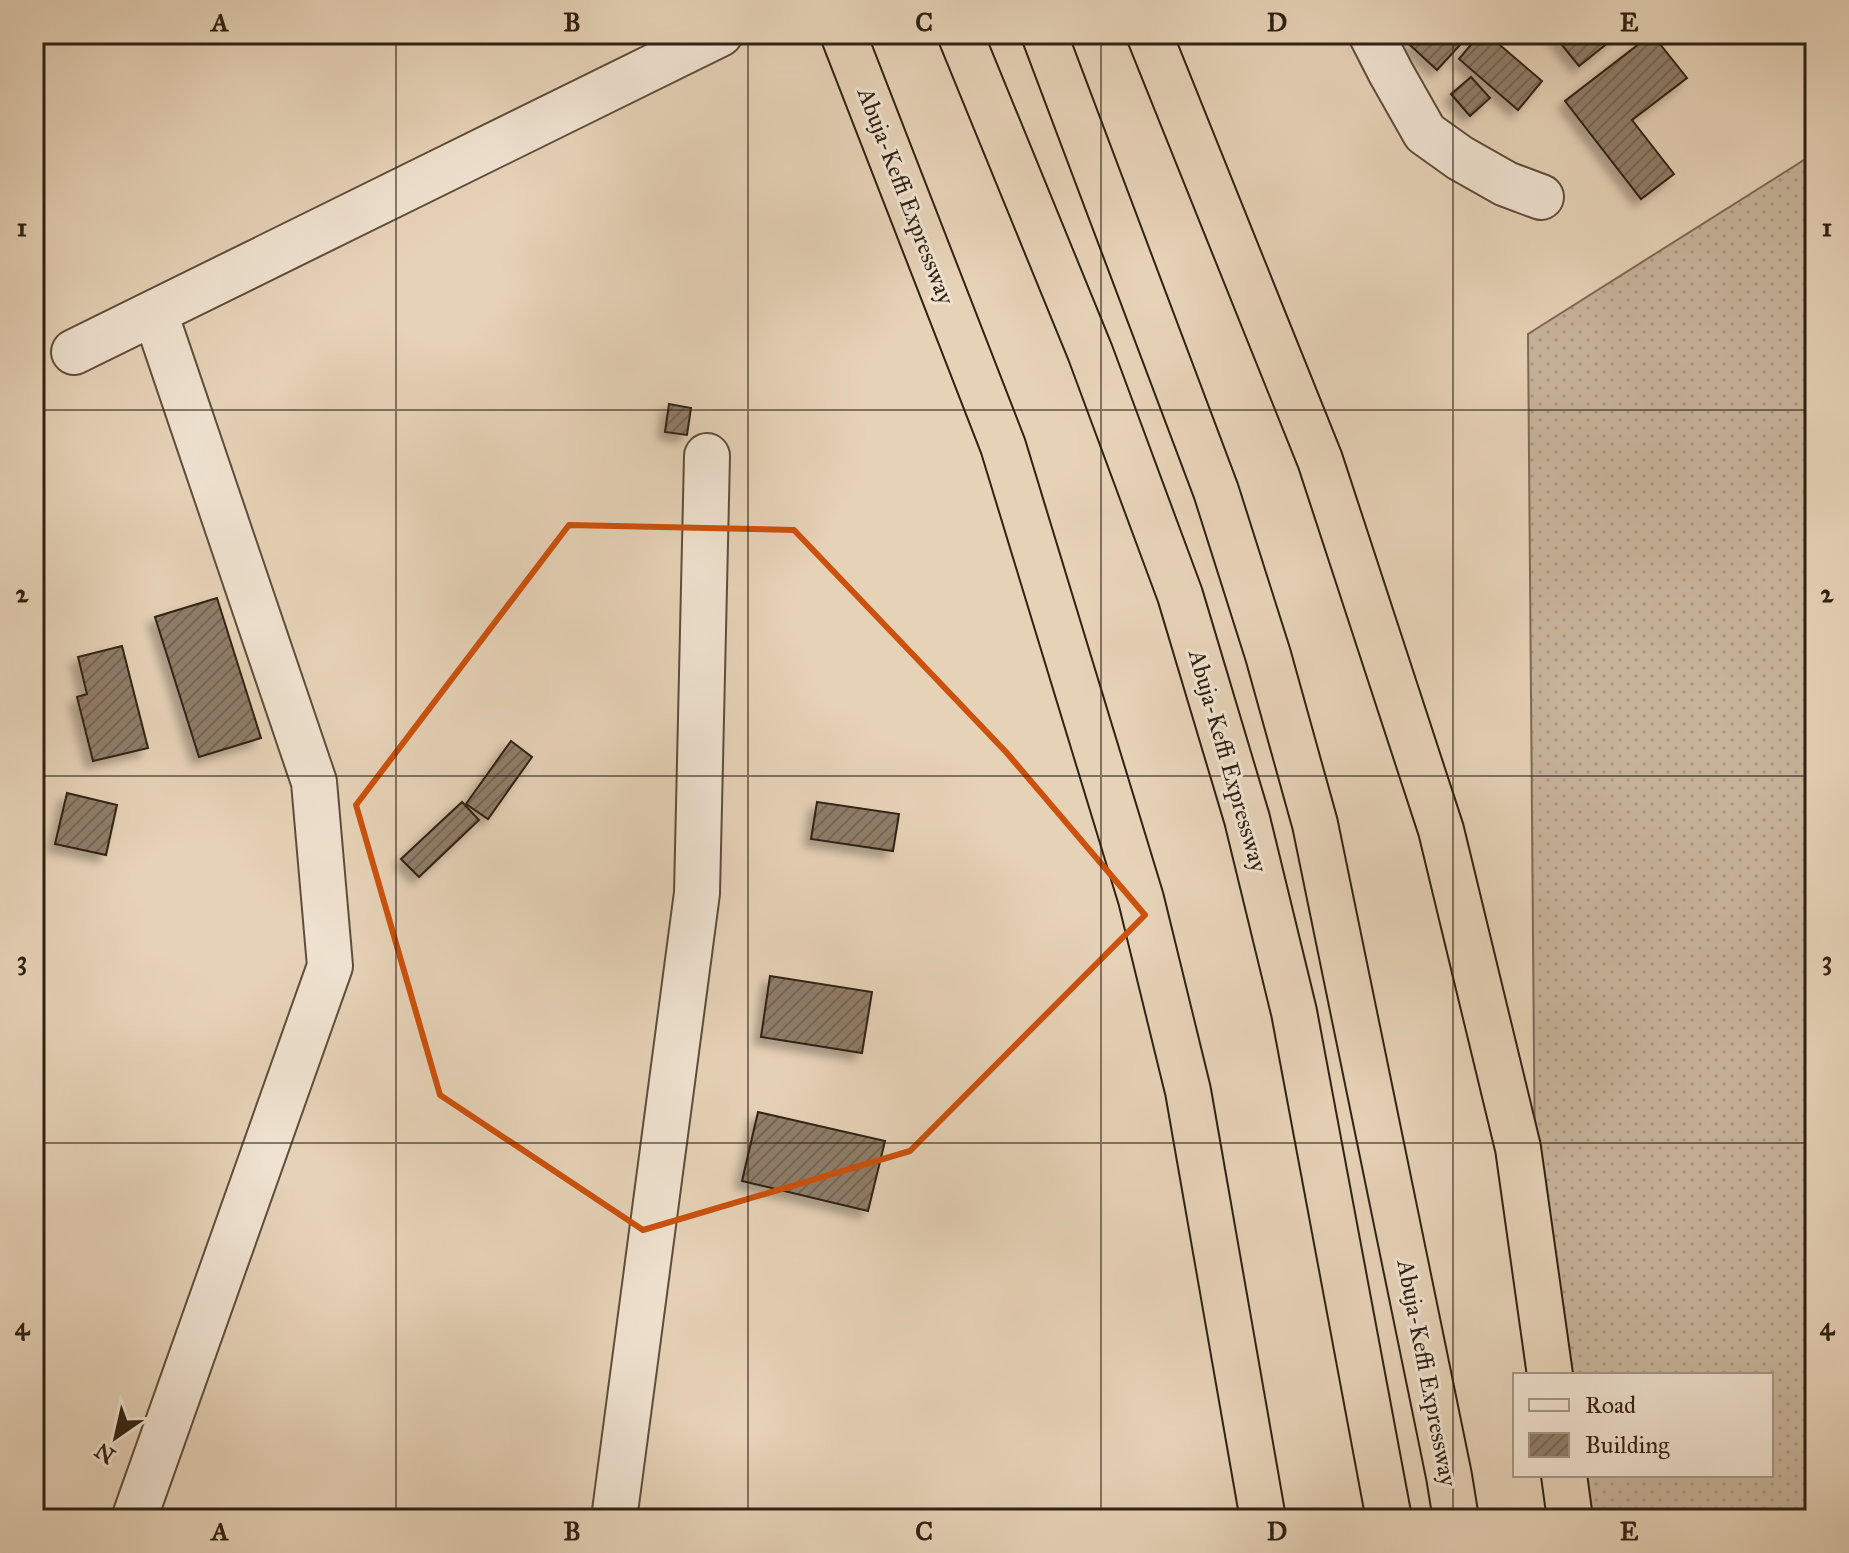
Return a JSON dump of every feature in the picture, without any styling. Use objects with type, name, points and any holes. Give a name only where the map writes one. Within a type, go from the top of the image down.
[{"type":"highway","name":"Abuja-Keffi Expressway","points":[[843,34],[1003,446],[1141,899],[1188,1091],[1263,1519]]},
{"type":"highway","name":"Abuja-Keffi Expressway","points":[[960,34],[1090,352],[1175,580],[1247,819],[1294,1012],[1389,1519]]},
{"type":"highway","name":"Abuja-Keffi Expressway","points":[[1044,34],[1216,491],[1268,655],[1315,824],[1456,1519]]},
{"type":"highway","points":[[1075,34],[1078,123]]},
{"type":"highway","points":[[1149,34],[1320,460],[1441,830],[1518,1148],[1550,1373]]},
{"type":"highway","points":[[1564,1477],[1570,1519]]},
{"type":"street","points":[[74,352],[720,34]]},
{"type":"street","points":[[1371,34],[1425,133],[1460,158],[1506,184],[1541,197]]},
{"type":"street","points":[[134,1519],[330,966],[314,782],[155,313]]},
{"type":"street","points":[[614,1519],[697,893],[707,456]]},
{"type":"highlighted area","points":[[569,525],[794,530],[1006,752],[1145,915],[910,1151],[643,1230],[440,1095],[356,805]]},
{"type":"shaded area","points":[[1815,153],[1815,1519],[1578,1519],[1573,1477],[1773,1477],[1773,1373],[1560,1373],[1535,1176],[1528,334]]},
{"type":"building","points":[[1420,34],[1470,34],[1437,70],[1410,45]]},
{"type":"building","points":[[1480,34],[1487,34],[1542,81],[1518,110],[1459,59]]},
{"type":"building","points":[[1553,34],[1619,34],[1579,66]]},
{"type":"building","points":[[1652,34],[1687,78],[1632,120],[1674,174],[1641,199],[1565,101]]},
{"type":"building","points":[[1471,77],[1490,98],[1470,116],[1451,94]]},
{"type":"building","points":[[669,404],[691,408],[687,435],[665,432]]},
{"type":"building","points":[[34,479],[43,481],[34,524]]},
{"type":"building","points":[[217,598],[261,738],[199,757],[155,617]]},
{"type":"building","points":[[122,646],[148,748],[93,761],[77,697],[87,694],[78,657]]},
{"type":"building","points":[[511,741],[532,757],[488,819],[466,804]]},
{"type":"building","points":[[67,793],[117,805],[106,855],[55,844]]},
{"type":"building","points":[[462,802],[479,820],[419,877],[401,859]]},
{"type":"building","points":[[817,802],[899,814],[893,851],[811,839]]},
{"type":"building","points":[[770,976],[872,992],[862,1053],[761,1037]]},
{"type":"building","points":[[758,1112],[885,1141],[868,1211],[742,1181]]}]
